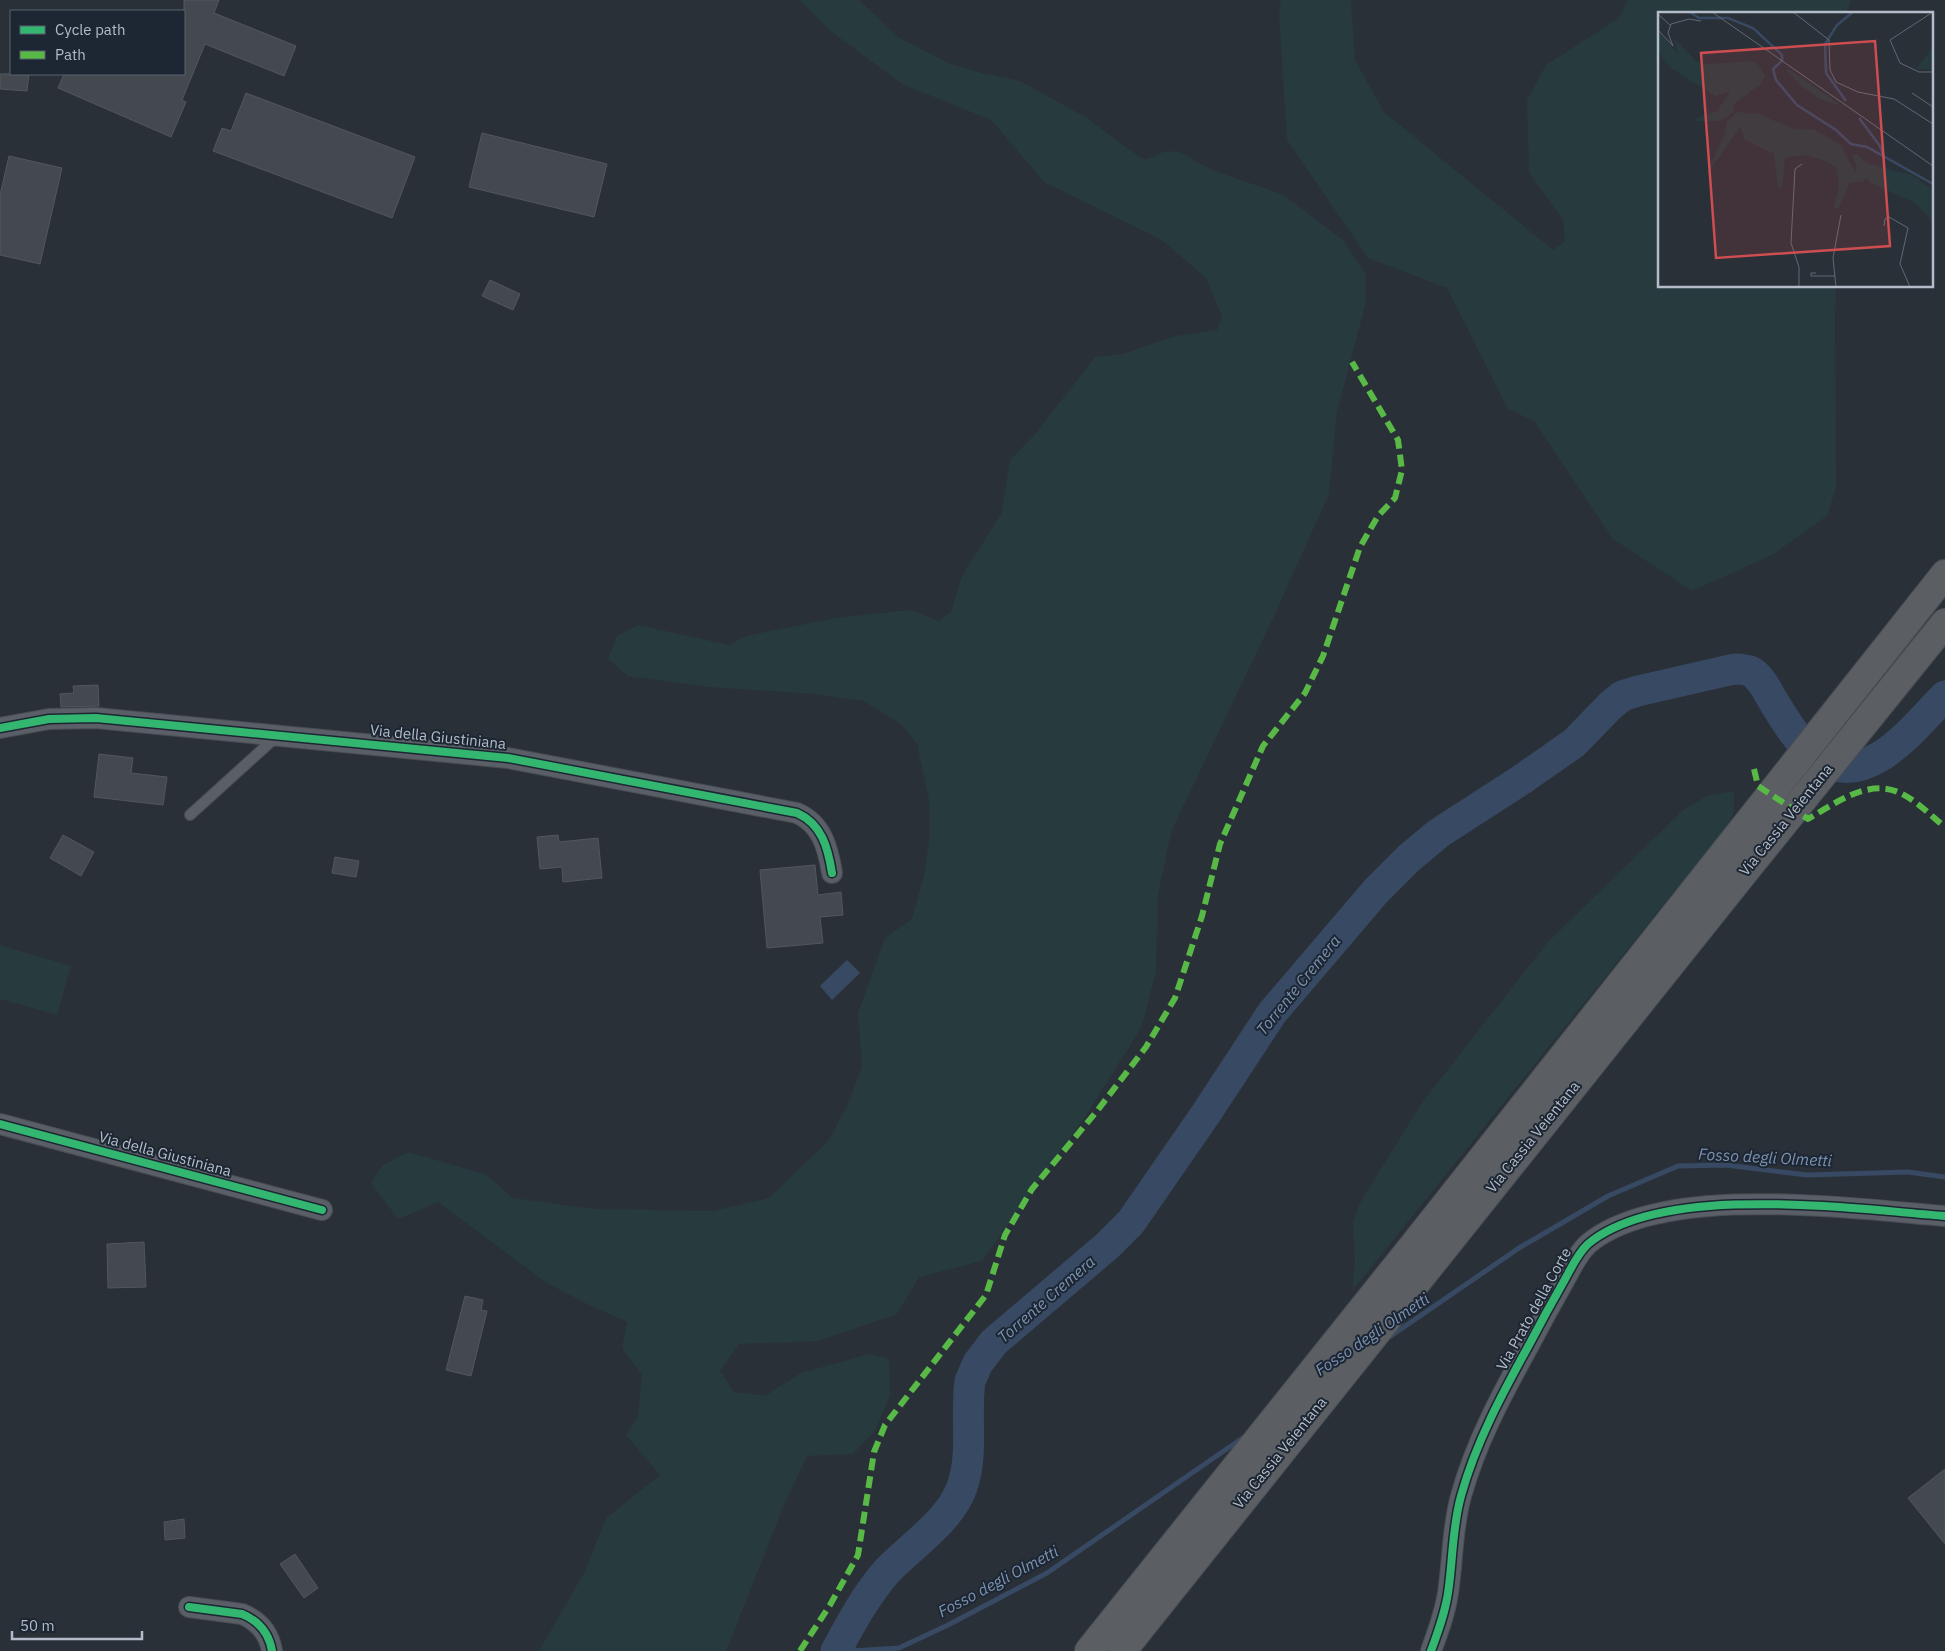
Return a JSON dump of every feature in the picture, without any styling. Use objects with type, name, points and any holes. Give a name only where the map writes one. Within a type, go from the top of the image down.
[{"type":"highway","name":"Via Cassia Veientana","points":[[1423,1254],[1726,851],[1945,574]]},
{"type":"highway","name":"Via Cassia Veientana","points":[[1122,1651],[1140,1608],[1423,1254],[1745,871],[1945,623]]},
{"type":"highway","points":[[1089,1651],[1140,1608]]},
{"type":"street","name":"Via della Giustiniana","points":[[0,728],[33,720],[72,717],[508,758],[790,810],[802,815],[817,828],[827,846],[832,873]]},
{"type":"street","name":"Via della Giustiniana","points":[[0,1124],[322,1210]]},
{"type":"street","name":"Via Prato della Corte","points":[[1431,1651],[1448,1594],[1456,1517],[1473,1457],[1491,1415],[1540,1324],[1578,1256],[1589,1243],[1631,1221],[1662,1212],[1698,1207],[1738,1204],[1814,1206],[1945,1216]]},
{"type":"street","points":[[189,1607],[248,1616],[255,1620],[266,1632],[272,1651]]},
{"type":"lane","points":[[190,815],[277,736]]},
{"type":"green space","points":[[800,0],[859,0],[898,37],[948,63],[1020,81],[1087,118],[1145,160],[1166,151],[1180,152],[1212,170],[1284,195],[1343,240],[1365,273],[1366,302],[1337,412],[1329,494],[1274,616],[1171,832],[1158,895],[1156,971],[1142,1026],[1087,1114],[982,1261],[919,1277],[897,1314],[818,1341],[739,1344],[720,1371],[734,1392],[765,1396],[801,1373],[869,1354],[889,1359],[890,1395],[875,1431],[853,1454],[807,1456],[784,1505],[726,1651],[539,1651],[584,1573],[606,1518],[660,1475],[626,1435],[638,1416],[642,1375],[622,1348],[627,1322],[547,1283],[438,1202],[398,1219],[371,1183],[382,1166],[408,1152],[485,1174],[513,1198],[595,1209],[713,1211],[769,1198],[829,1140],[847,1106],[862,1067],[858,1013],[885,938],[912,919],[924,876],[930,834],[929,800],[917,744],[901,724],[863,701],[815,694],[708,687],[628,676],[608,659],[617,636],[638,625],[729,645],[746,636],[835,618],[910,610],[939,621],[951,612],[962,576],[1001,514],[1010,460],[1036,433],[1095,357],[1123,354],[1175,336],[1217,330],[1222,317],[1206,278],[1162,240],[1044,182],[991,120],[902,84],[829,30]]},
{"type":"green space","points":[[1281,0],[1351,0],[1355,60],[1384,112],[1553,250],[1565,241],[1563,220],[1529,172],[1527,100],[1546,65],[1619,18],[1628,0],[1851,0],[1847,12],[1658,12],[1658,288],[1836,288],[1836,488],[1827,516],[1772,555],[1692,591],[1613,539],[1534,421],[1508,409],[1447,288],[1368,258],[1287,140],[1279,14]]},
{"type":"green space","points":[[1734,791],[1734,811],[1728,825],[1352,1291],[1355,1261],[1353,1222],[1360,1203],[1421,1104],[1547,943],[1683,810],[1707,796]]},
{"type":"green space","points":[[0,945],[71,966],[57,1015],[0,999]]},
{"type":"water","points":[[847,960],[860,973],[832,1000],[820,986]]},
{"type":"building","points":[[184,0],[219,0],[214,13],[296,46],[284,76],[205,44],[182,100],[186,102],[171,137],[58,88],[64,75],[185,75]]},
{"type":"building","points":[[0,74],[29,75],[27,91],[0,89]]},
{"type":"building","points":[[246,93],[415,157],[392,218],[213,151],[222,128],[231,131]]},
{"type":"building","points":[[482,133],[607,164],[594,217],[469,187]]},
{"type":"building","points":[[9,156],[62,168],[40,264],[0,255],[0,195]]},
{"type":"building","points":[[490,280],[520,294],[513,310],[482,296]]},
{"type":"building","points":[[98,685],[99,706],[61,707],[60,694],[74,693],[73,686]]},
{"type":"building","points":[[99,754],[133,758],[131,773],[167,777],[163,805],[94,797]]},
{"type":"building","points":[[63,835],[94,852],[81,876],[50,858]]},
{"type":"building","points":[[558,835],[559,842],[598,838],[602,878],[563,882],[562,867],[540,869],[537,837]]},
{"type":"building","points":[[335,857],[359,861],[356,877],[332,873]]},
{"type":"building","points":[[815,865],[818,895],[841,892],[843,915],[820,917],[823,943],[767,948],[760,870]]},
{"type":"building","points":[[144,1242],[146,1287],[108,1288],[107,1244]]},
{"type":"building","points":[[465,1296],[483,1300],[481,1310],[487,1311],[471,1376],[446,1370]]},
{"type":"building","points":[[1945,1469],[1945,1544],[1908,1498]]},
{"type":"building","points":[[184,1519],[185,1538],[165,1540],[164,1522]]},
{"type":"building","points":[[295,1554],[318,1588],[304,1598],[280,1564]]},
{"type":"waterway","name":"Torrente Cremera","points":[[836,1651],[859,1610],[879,1580],[940,1521],[957,1499],[966,1474],[968,1461],[970,1381],[978,1363],[994,1342],[1107,1246],[1131,1222],[1205,1115],[1272,1013],[1376,891],[1409,858],[1439,833],[1574,743],[1622,696],[1638,691],[1734,669],[1750,671],[1761,681],[1803,744],[1815,756],[1829,764],[1844,767],[1862,765],[1890,750],[1907,736],[1945,696]]},
{"type":"waterway","name":"Fosso degli Olmetti","points":[[1385,1340],[1519,1248],[1608,1196],[1678,1166],[1726,1165],[1807,1175],[1908,1172],[1945,1177]]},
{"type":"waterway","name":"Fosso degli Olmetti","points":[[852,1651],[899,1648],[948,1625],[1047,1573],[1244,1437]]},
{"type":"marked path","points":[[800,1651],[830,1605],[858,1555],[874,1452],[885,1425],[986,1295],[1005,1235],[1032,1189],[1097,1111],[1146,1047],[1175,998],[1202,916],[1220,844],[1263,746],[1305,693],[1323,656],[1360,547],[1378,516],[1395,498],[1402,470],[1398,440],[1352,362]]},
{"type":"marked path","points":[[1754,769],[1758,786],[1808,819],[1851,795],[1863,791],[1886,789],[1898,792],[1910,799],[1945,827]]},
{"type":"cycle path","points":[[0,728],[49,719],[96,718],[508,758],[797,813],[806,818],[818,830],[826,846],[832,873]]},
{"type":"cycle path","points":[[0,1124],[322,1210]]},
{"type":"cycle path","points":[[1431,1651],[1447,1600],[1458,1508],[1474,1457],[1490,1419],[1509,1382],[1574,1262],[1588,1244],[1621,1225],[1662,1212],[1709,1206],[1811,1205],[1945,1216]]},
{"type":"cycle path","points":[[189,1607],[242,1614],[248,1617],[266,1633],[272,1651]]}]
